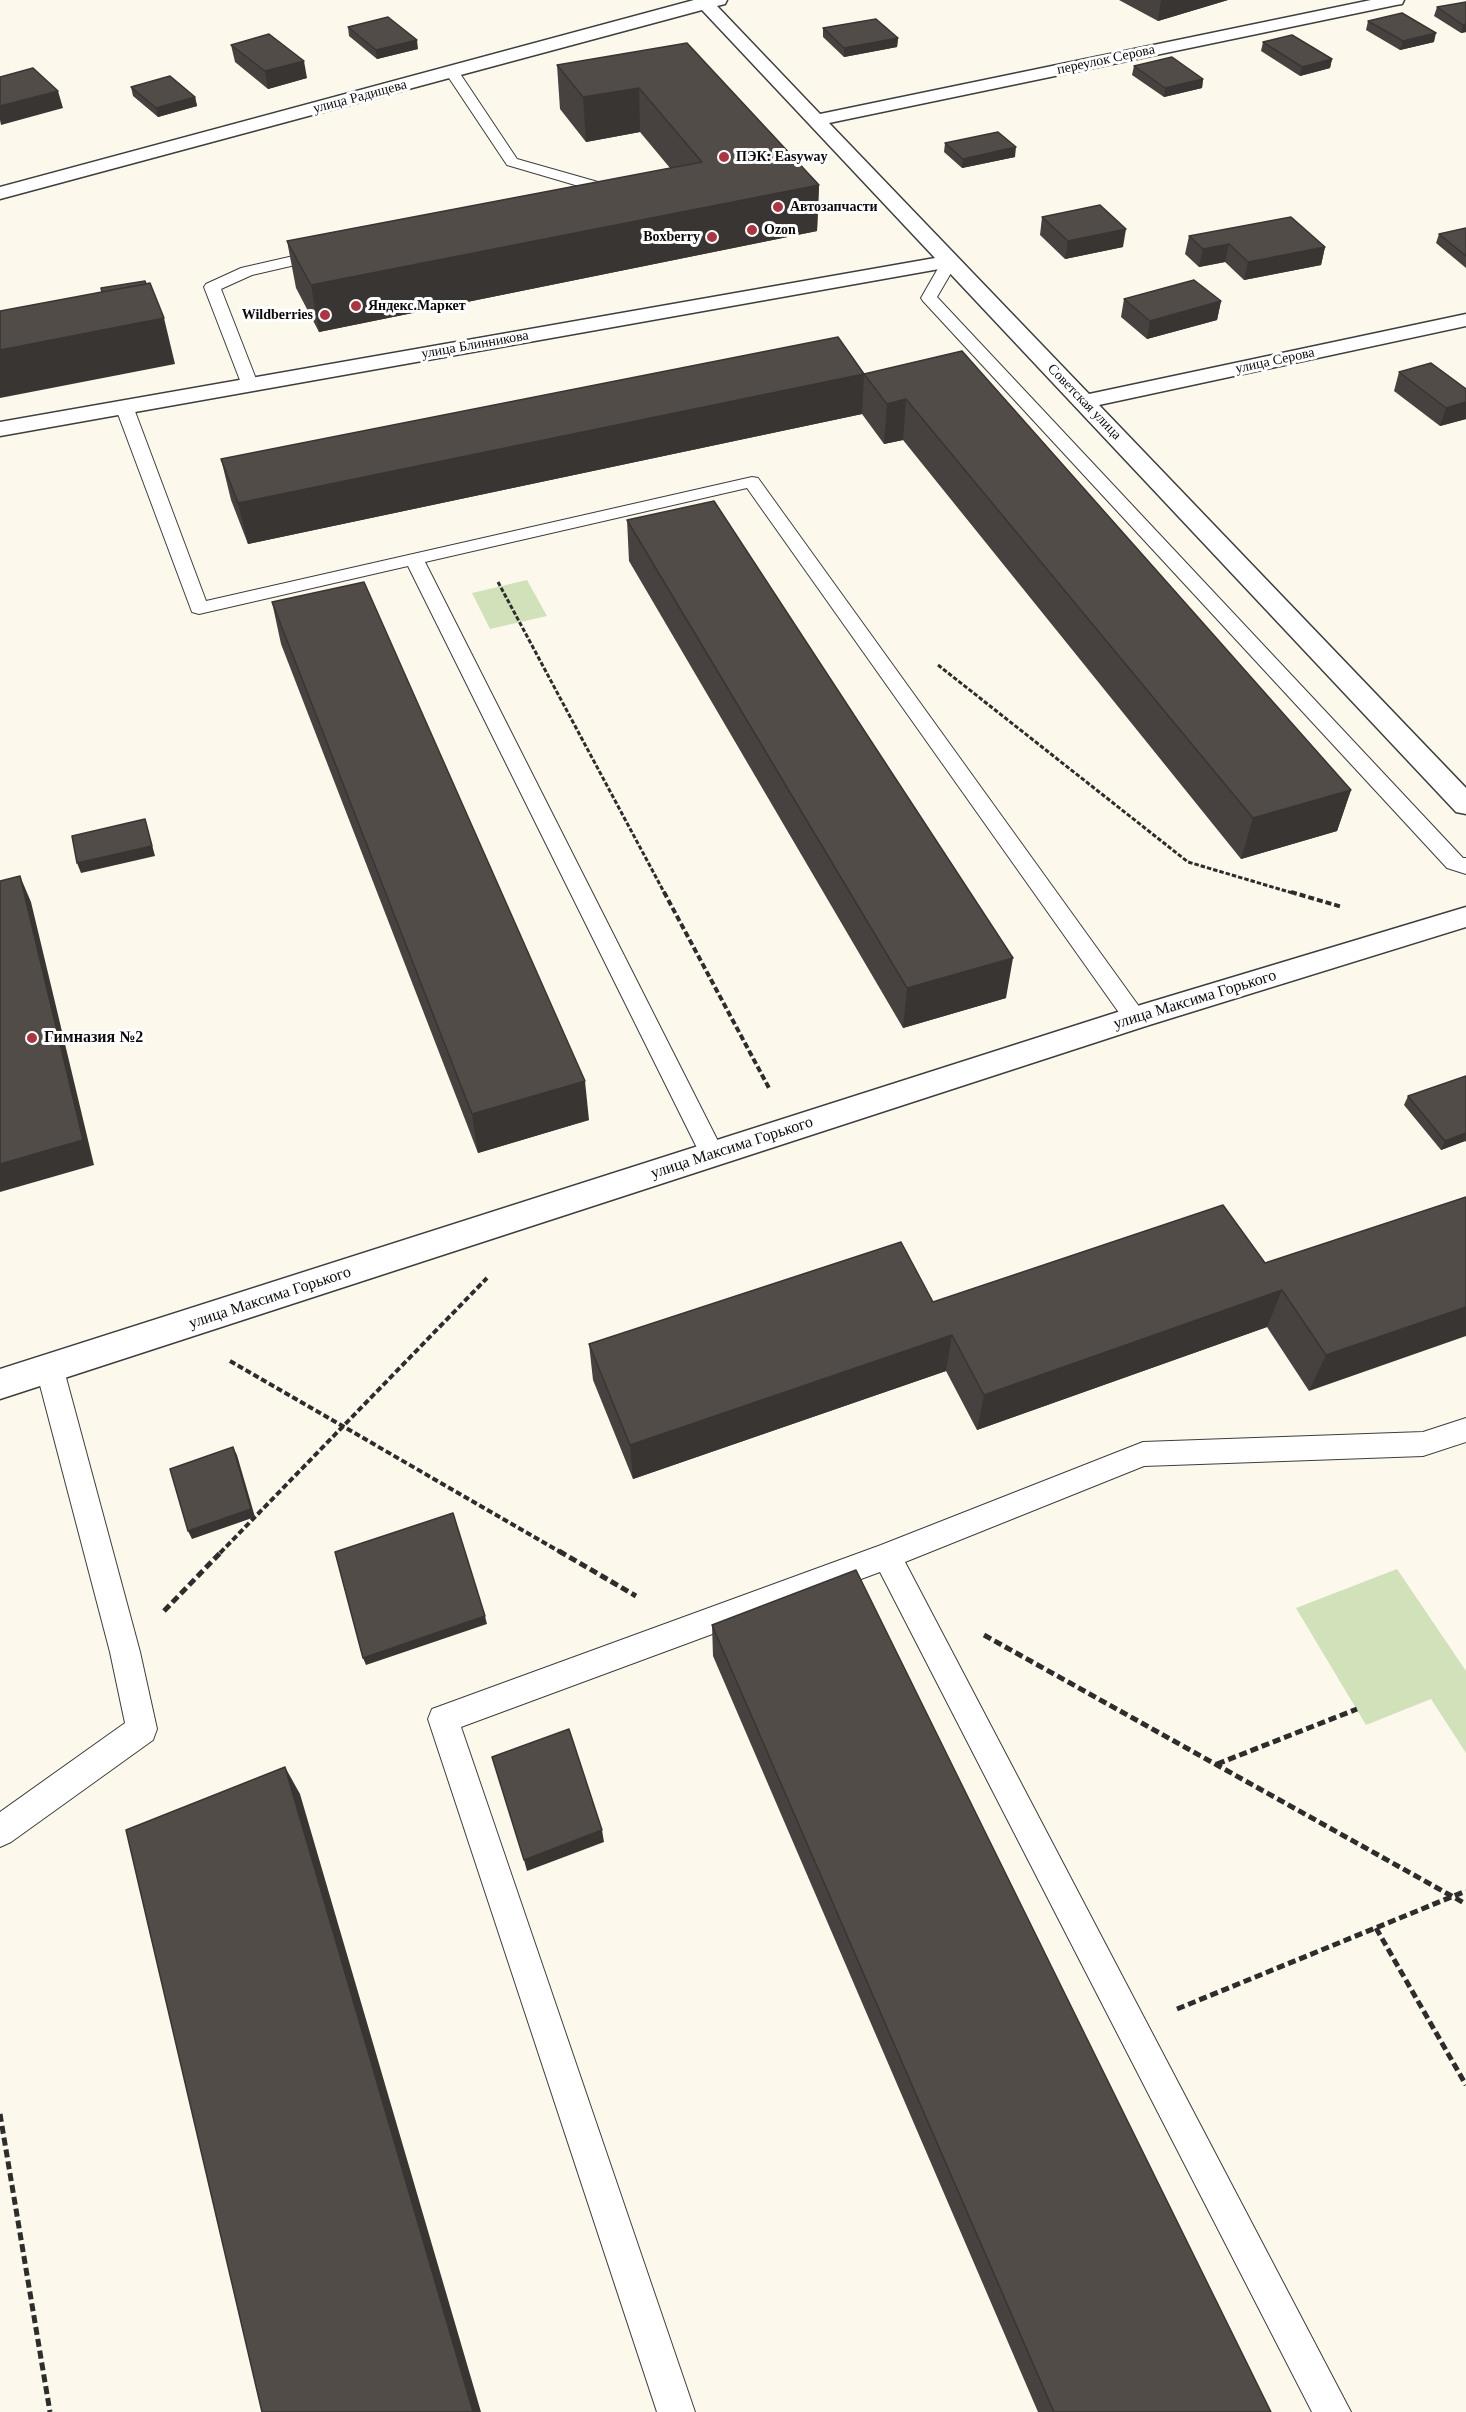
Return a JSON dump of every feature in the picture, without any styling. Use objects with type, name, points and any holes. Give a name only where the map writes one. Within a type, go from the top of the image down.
[{"type":"street","name":"переулок Серова","points":[[816,120],[1396,0]]},
{"type":"street","name":"Советская улица","points":[[709,1],[816,120],[1466,805]]},
{"type":"street","name":"улица Радищева","points":[[0,193],[709,1]]},
{"type":"street","name":"улица Блинникова","points":[[0,429],[950,261]]},
{"type":"street","name":"улица Серова","points":[[1084,402],[1466,320]]},
{"type":"street","name":"улица Максима Горького","points":[[0,1384],[50,1370],[1135,1018],[1466,917]]},
{"type":"lane","points":[[452,72],[512,162],[614,191],[579,198]]},
{"type":"lane","points":[[249,384],[212,287],[247,271],[339,251]]},
{"type":"lane","points":[[950,261],[929,298],[1455,863],[1466,866]]},
{"type":"lane","points":[[124,406],[199,608],[752,482],[1135,1018]]},
{"type":"lane","points":[[414,559],[713,1155]]},
{"type":"lane","points":[[0,1831],[142,1729],[125,1652],[50,1370]]},
{"type":"lane","points":[[676,2412],[443,1719],[887,1556],[1143,1454],[1423,1444],[1466,1430]]},
{"type":"lane","points":[[887,1556],[1332,2412]]},
{"type":"path","points":[[478,544],[771,1092]]},
{"type":"path","points":[[882,664],[926,655],[1188,862],[1347,909]]},
{"type":"path","points":[[125,1652],[490,1275]]},
{"type":"path","points":[[229,1360],[691,1628]]},
{"type":"path","points":[[977,1631],[1466,1905]]},
{"type":"path","points":[[1216,1765],[1357,1709]]},
{"type":"path","points":[[1132,2027],[1466,1892]]},
{"type":"path","points":[[1376,1928],[1466,2085]]},
{"type":"path","points":[[0,2114],[50,2412]]},
{"type":"green space","points":[[527,580],[547,616],[490,629],[472,593]]},
{"type":"green space","points":[[1397,1569],[1466,1671],[1466,1753],[1431,1699],[1366,1725],[1296,1608]]},
{"type":"building","points":[[1466,2],[1466,24],[1463,25],[1437,7]]},
{"type":"building","points":[[1402,13],[1436,33],[1403,41],[1368,21]]},
{"type":"building","points":[[388,17],[417,40],[376,50],[348,27]]},
{"type":"building","points":[[876,19],[898,38],[844,48],[823,28]]},
{"type":"building","points":[[269,34],[304,61],[265,71],[231,45]]},
{"type":"building","points":[[1292,35],[1332,59],[1302,67],[1263,42]]},
{"type":"building","points":[[687,43],[819,185],[311,285],[287,241],[702,162],[639,88],[583,97],[557,65]]},
{"type":"building","points":[[1172,57],[1203,79],[1165,88],[1134,66]]},
{"type":"building","points":[[33,68],[58,91],[0,106],[0,77]]},
{"type":"building","points":[[170,76],[195,97],[156,108],[131,87]]},
{"type":"building","points":[[998,132],[1016,147],[963,159],[945,143]]},
{"type":"building","points":[[1100,205],[1126,229],[1068,241],[1042,217]]},
{"type":"building","points":[[1291,217],[1325,247],[1248,262],[1229,244],[1203,249],[1189,236]]},
{"type":"building","points":[[1466,228],[1466,256],[1439,234]]},
{"type":"building","points":[[1194,280],[1221,301],[1150,321],[1124,299]]},
{"type":"building","points":[[145,281],[146,284],[102,292],[101,288]]},
{"type":"building","points":[[150,283],[164,318],[0,350],[0,311]]},
{"type":"building","points":[[838,337],[864,374],[238,503],[221,459]]},
{"type":"building","points":[[962,351],[1351,790],[1253,818],[906,399],[887,404],[864,374]]},
{"type":"building","points":[[1431,363],[1466,389],[1466,402],[1446,408],[1399,372]]},
{"type":"building","points":[[714,501],[1013,958],[907,988],[627,520]]},
{"type":"building","points":[[364,582],[585,1081],[472,1114],[272,602]]},
{"type":"building","points":[[145,819],[152,846],[77,863],[72,836]]},
{"type":"building","name":"Гимназия №2","points":[[20,876],[83,1140],[0,1164],[0,881]]},
{"type":"building","points":[[1466,1076],[1466,1133],[1445,1141],[1408,1096]]},
{"type":"building","points":[[1466,1197],[1466,1307],[1326,1355],[1282,1290],[984,1395],[952,1335],[630,1445],[589,1344],[901,1242],[933,1302],[1223,1205],[1265,1263]]},
{"type":"building","points":[[233,1447],[251,1509],[188,1531],[170,1469]]},
{"type":"building","points":[[453,1513],[485,1616],[363,1658],[335,1552]]},
{"type":"building","points":[[856,1570],[1271,2412],[1054,2412],[712,1625]]},
{"type":"building","points":[[569,1729],[602,1830],[524,1860],[492,1757]]},
{"type":"building","points":[[285,1767],[473,2412],[262,2412],[126,1830]]},
{"type":"place","name":"ПЭК: Easyway","points":[[724,157]]},
{"type":"place","name":"Автозапчасти","points":[[778,207]]},
{"type":"place","name":"Ozon","points":[[752,230]]},
{"type":"place","name":"Boxberry","points":[[712,237]]},
{"type":"place","name":"Яндекс.Маркет","points":[[356,306]]},
{"type":"place","name":"Wildberries","points":[[325,315]]},
{"type":"place","name":"Гимназия №2","points":[[32,1038]]}]
